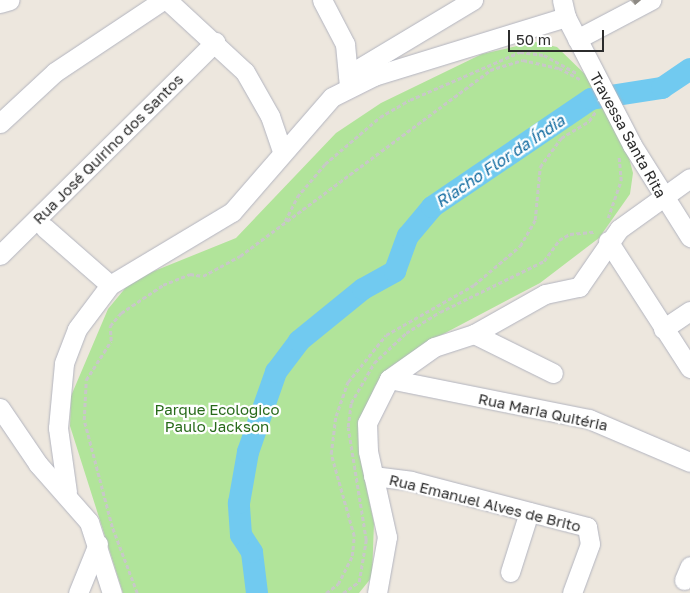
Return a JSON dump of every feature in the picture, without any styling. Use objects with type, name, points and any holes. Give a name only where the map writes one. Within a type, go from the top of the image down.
[{"type":"street","points":[[0,3],[10,0]]},
{"type":"street","points":[[0,123],[55,72],[163,0]]},
{"type":"street","points":[[167,0],[215,42],[257,91],[282,150]]},
{"type":"street","points":[[322,0],[346,44],[348,81]]},
{"type":"street","points":[[67,492],[58,428],[64,363],[77,329],[110,285],[232,212],[318,109],[348,81],[473,0]]},
{"type":"street","points":[[577,39],[651,0]]},
{"type":"street","points":[[348,81],[564,9]]},
{"type":"street","name":"Travessa Santa Rita","points":[[564,9],[577,39],[662,198],[690,237]]},
{"type":"street","name":"Rua José Quirino dos Santos","points":[[0,255],[215,42]]},
{"type":"street","points":[[377,593],[387,537],[373,476],[367,423],[389,379],[416,356],[474,334],[546,294],[579,286],[608,242],[690,178]]},
{"type":"street","points":[[45,228],[110,285]]},
{"type":"street","points":[[608,242],[662,328],[690,368]]},
{"type":"street","points":[[662,328],[690,310]]},
{"type":"street","points":[[474,334],[554,373]]},
{"type":"street","name":"Rua Maria Quitéria","points":[[389,379],[590,418],[690,462]]},
{"type":"street","points":[[0,408],[38,464],[67,492],[89,522],[98,544],[112,593]]},
{"type":"street","name":"Rua Emanuel Alves de Brito","points":[[373,476],[529,512],[591,531],[590,544],[572,593]]},
{"type":"street","points":[[510,572],[529,512]]},
{"type":"street","points":[[78,593],[98,544]]},
{"type":"path","points":[[137,593],[112,527],[85,426],[86,380],[112,341],[110,326],[133,303],[190,274],[203,276],[217,269],[284,223],[490,70],[514,59],[534,62],[571,73],[586,83],[554,59],[520,52],[431,90],[380,117],[340,150],[297,197],[284,223]]},
{"type":"green space","name":"Parque Ecologico Paulo Jackson","points":[[535,42],[557,47],[592,81],[628,154],[633,173],[630,194],[599,238],[540,283],[430,341],[389,368],[375,386],[360,424],[361,462],[374,523],[372,577],[359,593],[123,593],[70,426],[71,396],[108,309],[132,280],[236,238],[336,133],[381,103],[482,54]]},
{"type":"waterway","name":"Riacho Flor da Índia","points":[[257,593],[252,552],[241,535],[239,503],[248,452],[276,372],[299,341],[363,289],[395,271],[408,236],[432,207],[591,99],[662,88],[690,69]]}]
